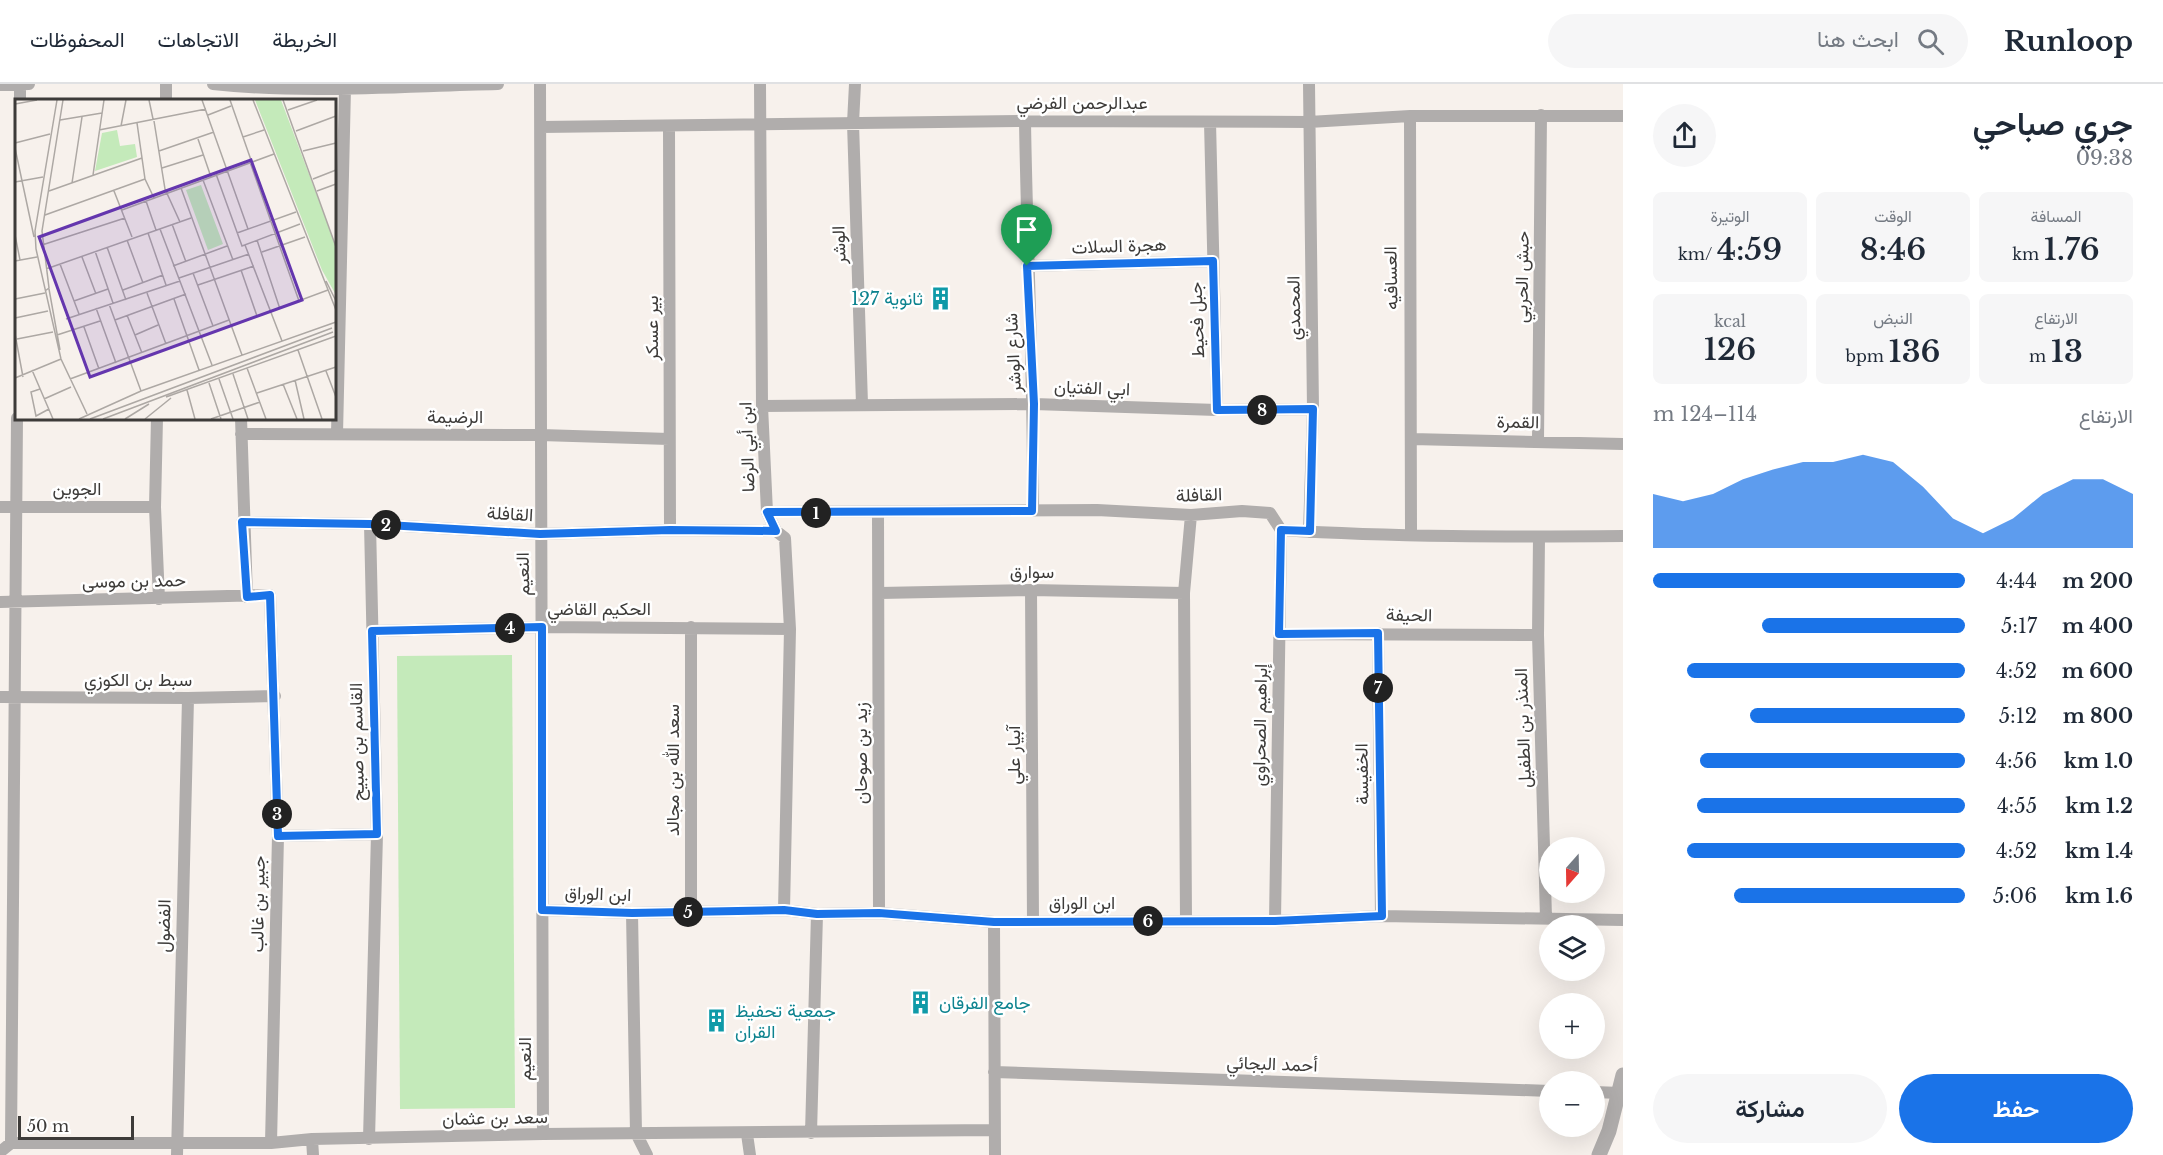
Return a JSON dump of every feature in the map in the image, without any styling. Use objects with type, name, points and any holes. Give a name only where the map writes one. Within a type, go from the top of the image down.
[{"type":"street","points":[[0,85],[28,84]]},
{"type":"street","points":[[213,84],[246,91],[498,84]]},
{"type":"street","name":"النعيم","points":[[540,84],[543,1134]]},
{"type":"street","name":"ابن أبي الرضا","points":[[760,84],[762,406],[767,512],[776,531],[785,538],[790,629],[784,910]]},
{"type":"street","name":"الوشر","points":[[855,84],[853,123],[862,404]]},
{"type":"street","name":"المحمدي","points":[[1309,84],[1313,409],[1310,531]]},
{"type":"street","points":[[337,434],[345,88]]},
{"type":"street","name":"حبش الحربي","points":[[1538,440],[1541,115]]},
{"type":"street","name":"عبدالرحمن الفرضي","points":[[541,128],[1025,121],[1309,122],[1410,116],[1623,116]]},
{"type":"street","name":"العسافيه","points":[[1410,116],[1411,534]]},
{"type":"street","name":"شارع الوشر","points":[[1025,121],[1027,266],[1034,404],[1032,511]]},
{"type":"street","name":"جبل فحيط","points":[[1210,122],[1217,410]]},
{"type":"street","name":"بير عسكر","points":[[669,126],[670,530]]},
{"type":"street","name":"هجرة السلات","points":[[1027,266],[1213,261]]},
{"type":"street","name":"ابي الفتيان","points":[[762,406],[1034,404],[1217,410],[1313,409]]},
{"type":"street","points":[[0,1152],[11,1143],[17,420]]},
{"type":"street","points":[[157,420],[155,507],[159,599]]},
{"type":"street","points":[[241,420],[242,522],[247,597]]},
{"type":"street","name":"الرضيمة","points":[[241,434],[541,435],[669,439]]},
{"type":"street","name":"القمرة","points":[[1412,439],[1538,440],[1623,444]]},
{"type":"street","name":"الجوين","points":[[0,507],[155,507]]},
{"type":"street","name":"القافلة","points":[[767,512],[1096,510],[1191,515],[1242,511],[1270,513],[1281,530]]},
{"type":"street","name":"زيد بن صوحان","points":[[878,513],[879,913]]},
{"type":"street","points":[[1186,921],[1184,593],[1191,515]]},
{"type":"street","name":"القافلة","points":[[242,522],[370,524],[540,534],[670,530],[776,531]]},
{"type":"street","name":"القاسم بن صبيح","points":[[369,1139],[377,834],[370,524]]},
{"type":"street","points":[[1281,530],[1470,537],[1623,536]]},
{"type":"street","name":"إبراهيم الصحراوي","points":[[1275,921],[1281,530]]},
{"type":"street","name":"المنذر بن الطفيل","points":[[1539,537],[1538,635],[1546,915]]},
{"type":"street","name":"سوارق","points":[[880,593],[1031,590],[1184,593]]},
{"type":"street","name":"آبيار علي","points":[[1031,590],[1033,921]]},
{"type":"street","name":"حمد بن موسى","points":[[0,602],[270,595]]},
{"type":"street","name":"جبير بن غالب","points":[[270,595],[278,836],[271,1143]]},
{"type":"street","name":"الحكيم القاضي","points":[[372,631],[542,627],[790,629]]},
{"type":"street","name":"سعد الله بن مجالد","points":[[691,627],[691,912]]},
{"type":"street","name":"الخفيسة","points":[[1378,633],[1382,916]]},
{"type":"street","name":"الحيفة","points":[[1279,634],[1538,635]]},
{"type":"street","name":"سبط بن الكوزي","points":[[0,697],[275,696]]},
{"type":"street","name":"الفضول","points":[[177,1155],[188,698]]},
{"type":"street","points":[[278,836],[377,834]]},
{"type":"street","name":"ابن الوراق","points":[[542,910],[632,913],[784,910],[817,914],[879,913],[994,922],[1275,921],[1382,916],[1539,918]]},
{"type":"street","points":[[632,913],[636,1133],[647,1155]]},
{"type":"street","points":[[811,1133],[817,914]]},
{"type":"street","name":"ابن الوراق","points":[[1605,920],[1623,920]]},
{"type":"street","points":[[994,922],[995,1155]]},
{"type":"street","name":"أحمد البجائي","points":[[994,1072],[1539,1091]]},
{"type":"street","points":[[1599,1155],[1620,1093],[1623,1075]]},
{"type":"street","points":[[1605,1092],[1620,1093]]},
{"type":"street","name":"سعد بن عثمان","points":[[11,1143],[177,1141],[271,1143],[312,1139],[543,1134],[747,1134],[994,1130]]},
{"type":"street","points":[[747,1134],[750,1155]]},
{"type":"street","points":[[312,1139],[313,1155]]},
{"type":"green space","points":[[512,655],[515,1108],[400,1109],[397,656]]},
{"type":"place","name":"ثانوية 127","points":[[941,299]]},
{"type":"place","name":"جامع الفرقان","points":[[921,1003]]},
{"type":"place","name":"جمعية تحفيظ القران","points":[[717,1021]]},
{"type":"route","points":[[1213,261],[1217,410],[1313,409],[1310,531],[1281,530],[1279,634],[1378,633],[1382,916],[1275,921],[994,922],[879,913],[817,914],[784,910],[632,913],[542,910],[542,627],[372,631],[377,834],[278,836],[270,595],[247,597],[242,522],[370,524],[540,534],[670,530],[776,531],[767,512],[1032,511],[1034,404],[1027,266],[1213,261]]}]
